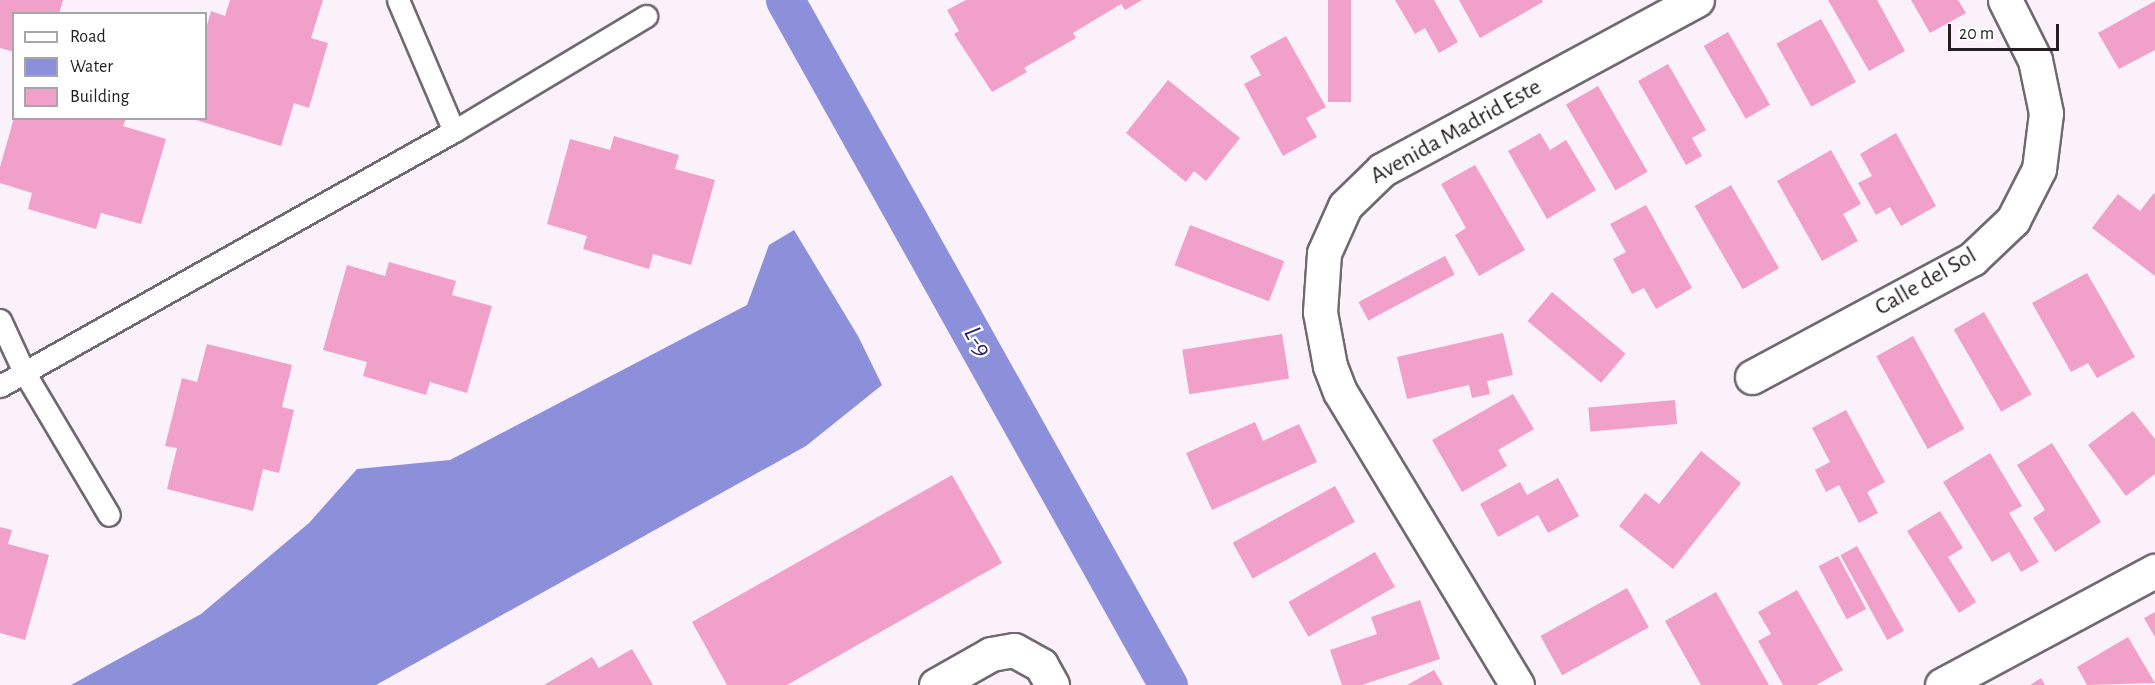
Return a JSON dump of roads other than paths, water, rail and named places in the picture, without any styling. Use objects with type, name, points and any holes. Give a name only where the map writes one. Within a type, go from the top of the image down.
[{"type":"street","name":"Avenida Madrid Este","points":[[1517,685],[1341,392],[1326,348],[1320,312],[1324,253],[1345,206],[1382,170],[1697,0]]},
{"type":"street","name":"Calle del Sol","points":[[1752,378],[1972,260],[2013,220],[2038,170],[2046,113],[2036,60],[2005,0]]},
{"type":"street","points":[[1942,685],[2155,571]]},
{"type":"street","points":[[936,685],[991,654],[1014,650],[1041,665],[1052,685]]},
{"type":"lane","points":[[398,0],[454,131]]},
{"type":"lane","points":[[0,386],[454,131],[646,16]]},
{"type":"lane","points":[[0,320],[24,372],[109,515]]},
{"type":"water","points":[[794,230],[858,336],[882,385],[806,446],[376,685],[71,685],[201,614],[309,523],[357,469],[450,460],[747,305],[769,245]]},
{"type":"waterway","name":"L-9","points":[[785,0],[1168,685]]}]
